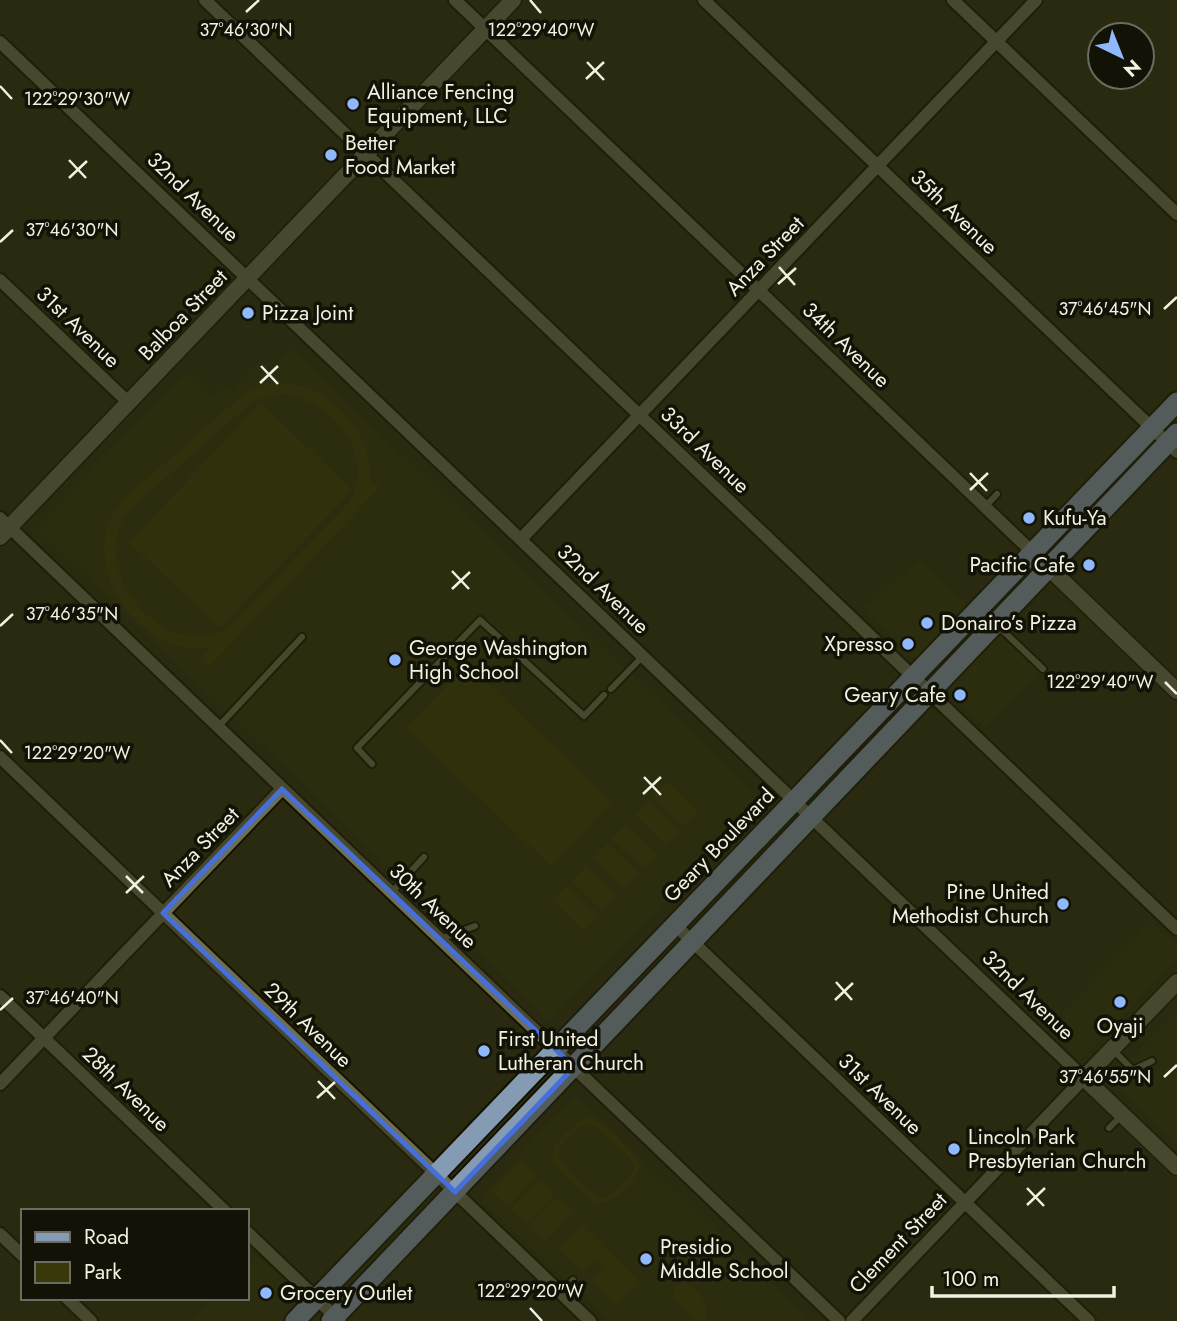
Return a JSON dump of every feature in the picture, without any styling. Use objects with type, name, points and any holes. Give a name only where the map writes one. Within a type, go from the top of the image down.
[{"type":"main road","name":"Geary Boulevard","points":[[295,1321],[1177,402]]},
{"type":"main road","points":[[335,1320],[995,624],[1174,443]]},
{"type":"street","name":"33rd Avenue","points":[[205,0],[1177,929]]},
{"type":"street","name":"34th Avenue","points":[[455,0],[1177,691]]},
{"type":"street","name":"Balboa Street","points":[[3,528],[129,402],[513,0]]},
{"type":"street","name":"35th Avenue","points":[[704,0],[1152,428],[1174,443]]},
{"type":"street","points":[[953,0],[1177,214]]},
{"type":"street","name":"Anza Street","points":[[521,540],[1036,0]]},
{"type":"street","name":"32nd Avenue","points":[[0,42],[1177,1167]]},
{"type":"street","name":"31st Avenue","points":[[0,280],[129,402]]},
{"type":"street","name":"30th Avenue","points":[[3,528],[218,727],[839,1321]]},
{"type":"street","name":"29th Avenue","points":[[0,757],[590,1321]]},
{"type":"street","name":"Anza Street","points":[[0,1084],[282,789]]},
{"type":"street","name":"31st Avenue","points":[[674,924],[1089,1321]]},
{"type":"street","name":"Clement Street","points":[[852,1321],[1177,982]]},
{"type":"street","name":"28th Avenue","points":[[0,996],[223,1209]]},
{"type":"street","points":[[248,1233],[317,1298],[335,1320]]},
{"type":"street","points":[[0,1234],[21,1254]]},
{"type":"street","points":[[69,1300],[91,1321]]},
{"type":"lane","points":[[985,507],[997,494]]},
{"type":"lane","points":[[372,764],[357,748],[480,620],[584,716],[604,695]]},
{"type":"lane","points":[[995,624],[1043,669]]},
{"type":"lane","points":[[218,727],[302,637]]},
{"type":"lane","points":[[611,689],[643,656]]},
{"type":"lane","points":[[391,893],[424,857]]},
{"type":"lane","points":[[440,939],[475,926]]},
{"type":"lane","points":[[1112,1049],[1133,1070],[1152,1061]]},
{"type":"lane","points":[[1109,1128],[1122,1115]]},
{"type":"lane","points":[[561,1293],[573,1280]]},
{"type":"highlighted area","points":[[282,789],[574,1067],[455,1192],[163,913]]},
{"type":"shaded area","name":"George Washington High School","points":[[291,348],[762,800],[550,1021],[36,529],[185,373],[213,399],[226,385],[232,389],[256,364],[266,374]]},
{"type":"shaded area","points":[[918,560],[1040,672],[984,727],[863,610]]},
{"type":"shaded area","points":[[1151,923],[1177,945],[1177,958],[1080,1061],[1047,1030]]},
{"type":"shaded area","points":[[1177,1010],[1177,1143],[1111,1080]]},
{"type":"shaded area","name":"Presidio Middle School","points":[[575,1096],[812,1321],[609,1321],[479,1198]]},
{"type":"shaded area","name":"Grocery Outlet","points":[[256,1255],[325,1321],[191,1321],[211,1300],[248,1300],[248,1264]]},
{"type":"green space","points":[[277,383],[296,385],[313,391],[344,413],[356,427],[364,444],[369,461],[370,480],[380,487],[209,667],[200,659],[209,648],[182,646],[157,636],[135,619],[118,598],[108,573],[105,546],[110,521],[126,497],[244,394],[260,386]],"holes":[[[284,394],[303,399],[320,408],[335,421],[347,436],[355,454],[358,472],[354,490],[344,508],[228,628],[203,636],[178,634],[155,622],[136,603],[122,580],[116,554],[119,529],[133,507],[251,403],[267,396]]]},
{"type":"green space","points":[[261,403],[352,490],[220,628],[129,542]]},
{"type":"green space","points":[[467,664],[612,802],[551,866],[406,728]]},
{"type":"green space","points":[[667,782],[698,812],[684,827],[653,796]]},
{"type":"green space","points":[[648,801],[680,831],[666,845],[635,815]]},
{"type":"green space","points":[[626,824],[657,854],[644,869],[612,839]]},
{"type":"green space","points":[[608,843],[639,874],[625,888],[594,858]]},
{"type":"green space","points":[[586,866],[617,896],[603,911],[572,881]]},
{"type":"green space","points":[[567,886],[598,916],[584,931],[553,900]]},
{"type":"green space","points":[[585,1119],[595,1120],[610,1131],[631,1153],[639,1166],[629,1186],[610,1200],[596,1202],[601,1207],[599,1208],[545,1156],[555,1162],[553,1152],[559,1140]],"holes":[[[586,1123],[595,1125],[631,1159],[634,1166],[620,1186],[602,1198],[580,1182],[560,1161],[559,1156],[562,1145],[576,1130]]]},
{"type":"green space","points":[[521,1162],[536,1177],[508,1207],[492,1192]]},
{"type":"green space","points":[[539,1180],[555,1195],[526,1225],[511,1209]]},
{"type":"green space","points":[[557,1197],[573,1212],[545,1242],[529,1227]]},
{"type":"green space","points":[[581,1225],[641,1283],[616,1304],[591,1281],[604,1268],[595,1260],[582,1272],[558,1249]]},
{"type":"green space","points":[[685,1282],[702,1298],[707,1321],[695,1321],[673,1298],[674,1287]]},
{"type":"place","name":"Alliance Fencing Equipment, LLC","points":[[353,104]]},
{"type":"place","name":"Better Food Market","points":[[331,155]]},
{"type":"place","name":"Pizza Joint","points":[[248,313]]},
{"type":"place","name":"Kufu-Ya","points":[[1029,518]]},
{"type":"place","name":"Pacific Cafe","points":[[1089,565]]},
{"type":"place","name":"Donairo’s Pizza","points":[[927,623]]},
{"type":"place","name":"Xpresso","points":[[908,644]]},
{"type":"place","name":"George Washington High School","points":[[395,660]]},
{"type":"place","name":"Geary Cafe","points":[[960,695]]},
{"type":"place","name":"Pine United Methodist Church","points":[[1063,904]]},
{"type":"place","name":"Oyaji","points":[[1120,1002]]},
{"type":"place","name":"First United Lutheran Church","points":[[484,1051]]},
{"type":"place","name":"Lincoln Park Presbyterian Church","points":[[954,1149]]},
{"type":"place","name":"Presidio Middle School","points":[[646,1259]]},
{"type":"place","name":"Grocery Outlet","points":[[266,1293]]}]
